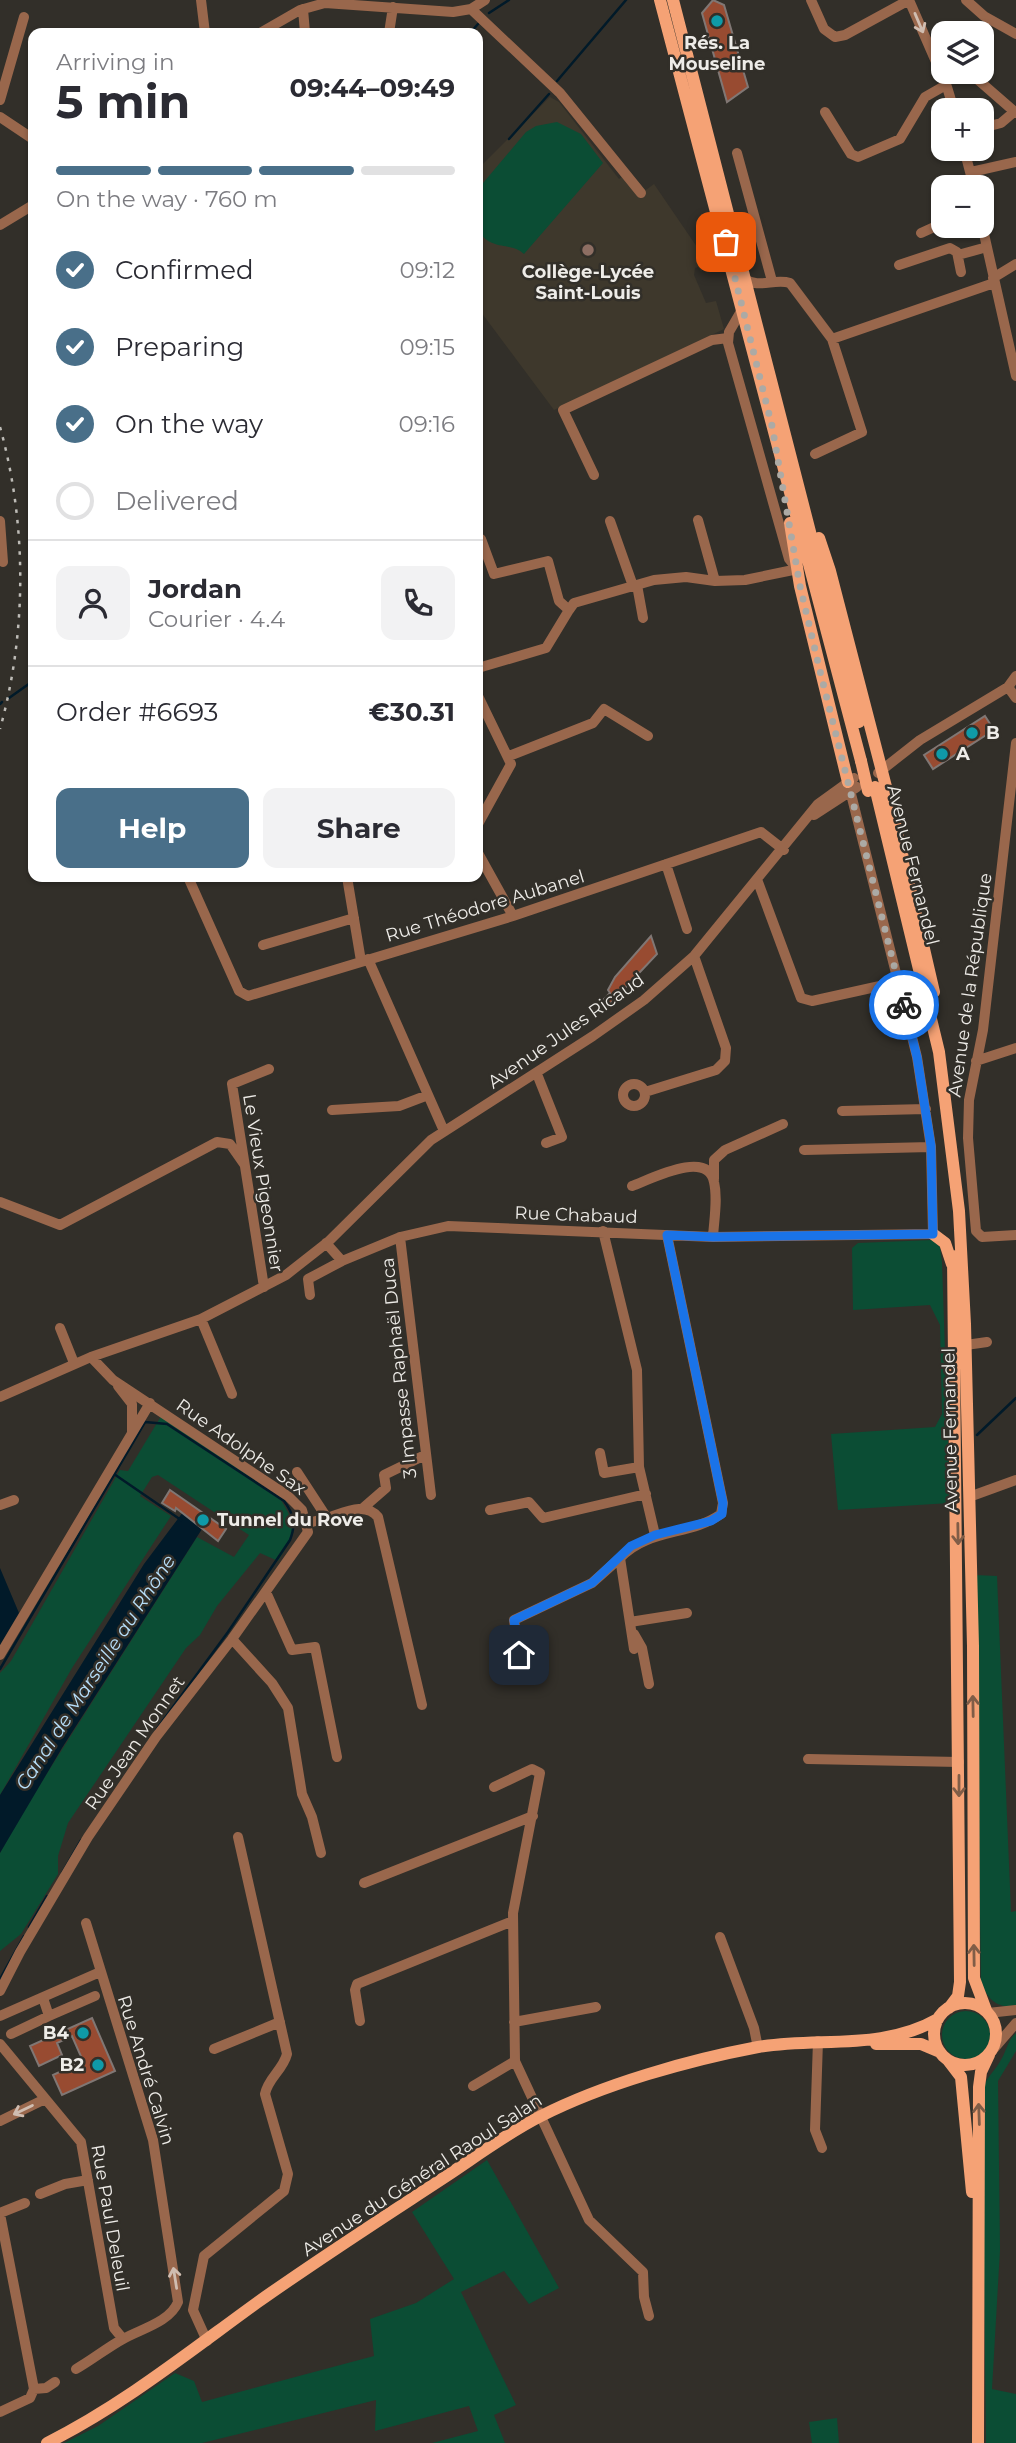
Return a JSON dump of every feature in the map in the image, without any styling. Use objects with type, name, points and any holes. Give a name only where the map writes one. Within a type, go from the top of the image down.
[{"type":"main road","name":"Avenue Fernandel","points":[[660,0],[772,426],[926,992],[948,1114],[959,1211],[966,1345],[974,1978],[987,2012]]},
{"type":"main road","name":"Avenue Fernandel","points":[[673,0],[796,478],[936,1080],[949,1187],[954,1270],[960,1982],[958,1996],[949,2008]]},
{"type":"main road","points":[[772,426],[798,569],[866,776]]},
{"type":"main road","points":[[933,1234],[945,1243],[954,1270]]},
{"type":"main road","points":[[977,2255],[964,2092],[961,2077],[944,2056],[934,2036],[938,2019],[949,2008],[968,2003],[987,2012],[996,2032],[981,2072],[979,2087],[978,2443]]},
{"type":"main road","name":"Avenue du Général Raoul Salan","points":[[47,2443],[207,2341],[268,2295],[541,2116],[608,2089],[758,2048],[818,2041],[866,2042],[914,2033],[938,2019]]},
{"type":"main road","points":[[866,2042],[886,2045],[921,2044],[956,2064],[974,2064],[990,2053]]},
{"type":"street","points":[[201,0],[204,28]]},
{"type":"street","points":[[268,28],[306,5],[424,5],[453,12],[471,9],[485,0]]},
{"type":"street","points":[[676,13],[683,0]]},
{"type":"street","points":[[811,0],[821,24],[835,37],[845,35],[909,0],[931,52]]},
{"type":"street","points":[[971,2],[1016,34]]},
{"type":"street","points":[[305,28],[306,5]]},
{"type":"street","points":[[390,28],[393,7]]},
{"type":"street","points":[[471,9],[560,93],[641,193]]},
{"type":"street","points":[[0,100],[24,17]]},
{"type":"street","points":[[983,84],[1015,112],[994,125]]},
{"type":"street","points":[[825,112],[851,153],[858,157],[900,139],[925,97],[946,85],[950,98]]},
{"type":"street","points":[[0,117],[28,136]]},
{"type":"street","points":[[737,153],[772,281]]},
{"type":"street","points":[[968,161],[972,175]]},
{"type":"street","points":[[971,172],[1016,162]]},
{"type":"street","points":[[0,225],[28,208]]},
{"type":"street","points":[[921,233],[931,228]]},
{"type":"street","points":[[985,238],[1016,376]]},
{"type":"street","points":[[958,255],[987,247]]},
{"type":"street","points":[[899,265],[950,248],[958,255],[961,272]]},
{"type":"street","points":[[832,339],[994,281],[1016,264]]},
{"type":"street","points":[[745,279],[757,284],[772,281],[790,283],[832,339],[862,432],[815,454]]},
{"type":"street","points":[[743,308],[728,338],[789,559],[798,569]]},
{"type":"street","points":[[594,475],[563,410],[712,340],[728,338]]},
{"type":"street","points":[[698,520],[715,581]]},
{"type":"street","points":[[0,521],[3,562]]},
{"type":"street","points":[[610,521],[635,585],[643,618]]},
{"type":"street","points":[[483,544],[494,574],[548,561],[559,601],[569,610]]},
{"type":"street","points":[[483,667],[546,648],[574,603],[635,585],[686,577],[715,581],[745,580],[798,569]]},
{"type":"street","points":[[1016,676],[1009,687],[1016,698]]},
{"type":"street","name":"Avenue Jules Ricaud","points":[[0,1397],[74,1363],[201,1319],[286,1275],[326,1243],[378,1190],[444,1132],[537,1074],[644,1000],[694,956],[758,882],[818,804],[1009,687]]},
{"type":"street","points":[[509,756],[593,723],[604,709],[648,736]]},
{"type":"street","points":[[483,710],[511,764],[483,816]]},
{"type":"street","name":"Avenue de la République","points":[[1016,746],[983,1030],[969,1100],[968,1138],[976,1231],[982,1237],[1016,1235]]},
{"type":"street","points":[[866,776],[898,982],[926,1109],[931,1146],[933,1234]]},
{"type":"street","name":"Rue Théodore Aubanel","points":[[444,1132],[365,960],[513,916],[761,832],[784,850]]},
{"type":"street","points":[[483,862],[513,916]]},
{"type":"street","points":[[666,864],[687,929]]},
{"type":"street","points":[[190,882],[239,991],[248,996],[365,960],[348,882]]},
{"type":"street","points":[[758,882],[801,998],[812,1000],[898,982]]},
{"type":"street","points":[[263,945],[354,918]]},
{"type":"street","points":[[645,1092],[716,1070],[725,1061],[726,1048],[694,956]]},
{"type":"street","points":[[976,1061],[1016,1048]]},
{"type":"street","name":"Le Vieux Pigeonnier","points":[[264,1287],[232,1084],[269,1069]]},
{"type":"street","points":[[537,1074],[562,1137],[546,1143]]},
{"type":"street","points":[[332,1110],[400,1106],[428,1095]]},
{"type":"street","points":[[842,1111],[926,1109]]},
{"type":"street","points":[[713,1237],[714,1160],[725,1150],[783,1124]]},
{"type":"street","points":[[0,1202],[60,1225],[217,1142],[230,1144],[244,1164]]},
{"type":"street","points":[[804,1150],[931,1146]]},
{"type":"street","points":[[632,1186],[698,1165],[708,1169],[714,1181]]},
{"type":"street","name":"Rue Chabaud","points":[[310,1295],[308,1279],[342,1261],[400,1237],[447,1226],[713,1237],[933,1234]]},
{"type":"street","points":[[603,1231],[637,1370],[639,1467],[655,1535]]},
{"type":"street","points":[[519,1655],[514,1620],[592,1583],[631,1546],[655,1535],[711,1521],[722,1514],[723,1503],[667,1235]]},
{"type":"street","name":"3 Impasse Raphaël Duca","points":[[400,1237],[431,1495]]},
{"type":"street","points":[[326,1243],[342,1261]]},
{"type":"street","points":[[201,1319],[233,1394]]},
{"type":"street","points":[[60,1328],[74,1363]]},
{"type":"street","points":[[966,1345],[987,1342]]},
{"type":"street","name":"Rue Adolphe Sax","points":[[91,1357],[113,1380],[288,1496],[302,1510],[307,1523],[327,1518],[297,1472]]},
{"type":"street","points":[[113,1380],[132,1404],[132,1433]]},
{"type":"street","points":[[132,1404],[146,1400]]},
{"type":"street","points":[[0,1655],[132,1433],[146,1400]]},
{"type":"street","points":[[600,1453],[604,1473],[639,1467]]},
{"type":"street","points":[[327,1518],[363,1508],[386,1488],[384,1475],[425,1455]]},
{"type":"street","points":[[969,1497],[1016,1480]]},
{"type":"street","points":[[587,1502],[645,1491]]},
{"type":"street","points":[[491,1510],[529,1502],[543,1518],[645,1491]]},
{"type":"street","points":[[0,1506],[14,1500]]},
{"type":"street","points":[[363,1508],[372,1510],[378,1517],[422,1705]]},
{"type":"street","name":"Rue Jean Monnet","points":[[0,1991],[88,1837],[156,1737],[303,1543],[307,1523]]},
{"type":"street","points":[[620,1558],[634,1649]]},
{"type":"street","points":[[266,1592],[292,1650],[315,1647],[337,1757]]},
{"type":"street","points":[[631,1626],[687,1613]]},
{"type":"street","points":[[631,1626],[642,1648],[649,1684]]},
{"type":"street","points":[[232,1639],[272,1683],[288,1708],[302,1794],[312,1817],[321,1853]]},
{"type":"street","points":[[808,1759],[959,1762]]},
{"type":"street","points":[[494,1787],[537,1769],[540,1781],[513,1921],[515,2061],[589,2220],[643,2272],[644,2297],[649,2316]]},
{"type":"street","points":[[365,1883],[533,1816]]},
{"type":"street","points":[[207,2341],[193,2310],[204,2256],[284,2191],[288,2174],[265,2094],[287,2054],[239,1837]]},
{"type":"street","points":[[360,2021],[355,1990],[357,1984],[513,1921]]},
{"type":"street","name":"Rue André Calvin","points":[[76,2370],[123,2339],[173,2312],[178,2296],[153,2140],[86,1923]]},
{"type":"street","points":[[720,1937],[754,2028],[758,2048]]},
{"type":"street","points":[[0,2016],[100,1972]]},
{"type":"street","points":[[11,2034],[95,1996]]},
{"type":"street","points":[[43,1998],[50,2016]]},
{"type":"street","points":[[514,2022],[596,2007]]},
{"type":"street","points":[[987,2012],[1016,2010]]},
{"type":"street","points":[[214,2049],[280,2022]]},
{"type":"street","points":[[990,2053],[1016,2023]]},
{"type":"street","points":[[818,2041],[815,2130],[822,2148]]},
{"type":"street","name":"Rue Paul Deleuil","points":[[0,2043],[81,2142],[114,2329],[123,2339]]},
{"type":"street","points":[[473,2086],[515,2061]]},
{"type":"street","points":[[0,2121],[45,2099]]},
{"type":"street","points":[[40,2194],[65,2184],[88,2180]]},
{"type":"street","points":[[0,2412],[30,2398],[34,2389],[0,2213],[26,2203]]},
{"type":"street","points":[[34,2389],[46,2388],[55,2382]]},
{"type":"shaded area","name":"Collège-Lycée Saint-Louis","points":[[550,97],[559,102],[619,179],[625,175],[639,195],[654,184],[710,266],[701,271],[698,267],[695,268],[694,275],[706,303],[716,301],[724,329],[554,410],[483,315],[483,164]]},
{"type":"green space","points":[[557,122],[581,134],[603,163],[524,254],[483,237],[483,183],[526,132],[536,126]]},
{"type":"green space","points":[[932,1240],[940,1247],[942,1262],[950,1503],[838,1510],[831,1434],[935,1427],[942,1414],[940,1325],[930,1305],[853,1310],[852,1248],[858,1243]]},
{"type":"green space","points":[[163,1413],[281,1500],[292,1525],[291,1537],[278,1561],[260,1553],[217,1606],[200,1635],[186,1648],[68,1823],[58,1856],[58,1874],[21,1934],[0,1951],[0,1853],[18,1819],[197,1537],[234,1557],[249,1535],[158,1475],[152,1477],[140,1496],[171,1516],[72,1668],[0,1795],[0,1673],[11,1661],[120,1470],[128,1471]]},
{"type":"green space","points":[[975,1575],[997,1576],[1011,1912],[1016,1911],[1016,2005],[1009,2006],[994,2001],[981,1982]]},
{"type":"green space","points":[[966,2011],[975,2012],[983,2018],[989,2026],[989,2044],[983,2052],[975,2058],[966,2059],[957,2058],[949,2052],[943,2044],[942,2035],[943,2026],[949,2018],[957,2012]]},
{"type":"green space","points":[[1016,2033],[1016,2051],[998,2081],[1000,2250],[992,2389],[1016,2394],[1016,2443],[986,2443],[982,2093],[985,2083]]},
{"type":"green space","points":[[487,2160],[559,2288],[529,2304],[504,2271],[461,2292],[516,2405],[494,2415],[505,2443],[432,2443],[478,2431],[469,2406],[375,2431],[376,2400],[202,2443],[64,2443],[98,2426],[175,2373],[194,2381],[202,2402],[374,2356],[370,2319],[416,2303],[454,2279],[412,2212]]},
{"type":"green space","points":[[837,2418],[839,2443],[812,2443],[809,2422]]},
{"type":"water","name":"Canal de Marseille au Rhône","points":[[183,1512],[202,1529],[62,1748],[0,1853],[0,1795],[144,1564]]},
{"type":"water","points":[[0,1568],[19,1613],[0,1645]]},
{"type":"building","points":[[713,0],[724,5],[748,87],[727,102],[702,13]]},
{"type":"building","points":[[985,716],[994,730],[933,769],[924,755]]},
{"type":"building","points":[[651,936],[657,954],[608,1006],[603,1000],[610,993],[608,990],[615,977]]},
{"type":"building","name":"Tunnel du Rove","points":[[170,1490],[226,1529],[218,1541],[176,1508],[175,1511],[162,1503]]},
{"type":"building","points":[[92,2018],[115,2071],[62,2095],[53,2075],[83,2061],[72,2036],[57,2043],[62,2055],[39,2066],[30,2046]]},
{"type":"waterway","points":[[489,13],[509,0]]},
{"type":"waterway","points":[[557,81],[626,0]]},
{"type":"waterway","points":[[474,28],[478,24]]},
{"type":"waterway","points":[[509,139],[549,94]]},
{"type":"waterway","points":[[9,698],[28,685]]},
{"type":"waterway","points":[[977,1435],[1016,1398]]},
{"type":"waterway","points":[[0,1669],[145,1422],[167,1424],[284,1501],[292,1515],[293,1529],[290,1540],[228,1632],[156,1730]]},
{"type":"waterway","points":[[114,1474],[181,1520]]},
{"type":"waterway","points":[[62,1873],[81,1840]]},
{"type":"waterway","points":[[29,1927],[47,1896]]},
{"type":"waterway","points":[[0,1979],[24,1936]]},
{"type":"railway","points":[[0,427],[15,501],[20,578],[15,655],[0,729]]},
{"type":"way so far","points":[[726,242],[772,426],[800,586],[904,1005]]},
{"type":"place","name":"Rés. La Mouseline","points":[[717,21]]},
{"type":"place","name":"Collège-Lycée Saint-Louis","points":[[588,250]]},
{"type":"place","name":"B","points":[[972,733]]},
{"type":"place","name":"A","points":[[942,754]]},
{"type":"place","name":"Tunnel du Rove","points":[[203,1520]]},
{"type":"place","name":"B4","points":[[83,2033]]},
{"type":"place","name":"B2","points":[[98,2065]]},
{"type":"route","points":[[519,1655],[514,1620],[592,1583],[631,1546],[655,1535],[711,1521],[722,1514],[723,1503],[667,1235],[713,1237],[933,1234],[934,1180],[931,1146],[917,1057],[904,1005]]}]
